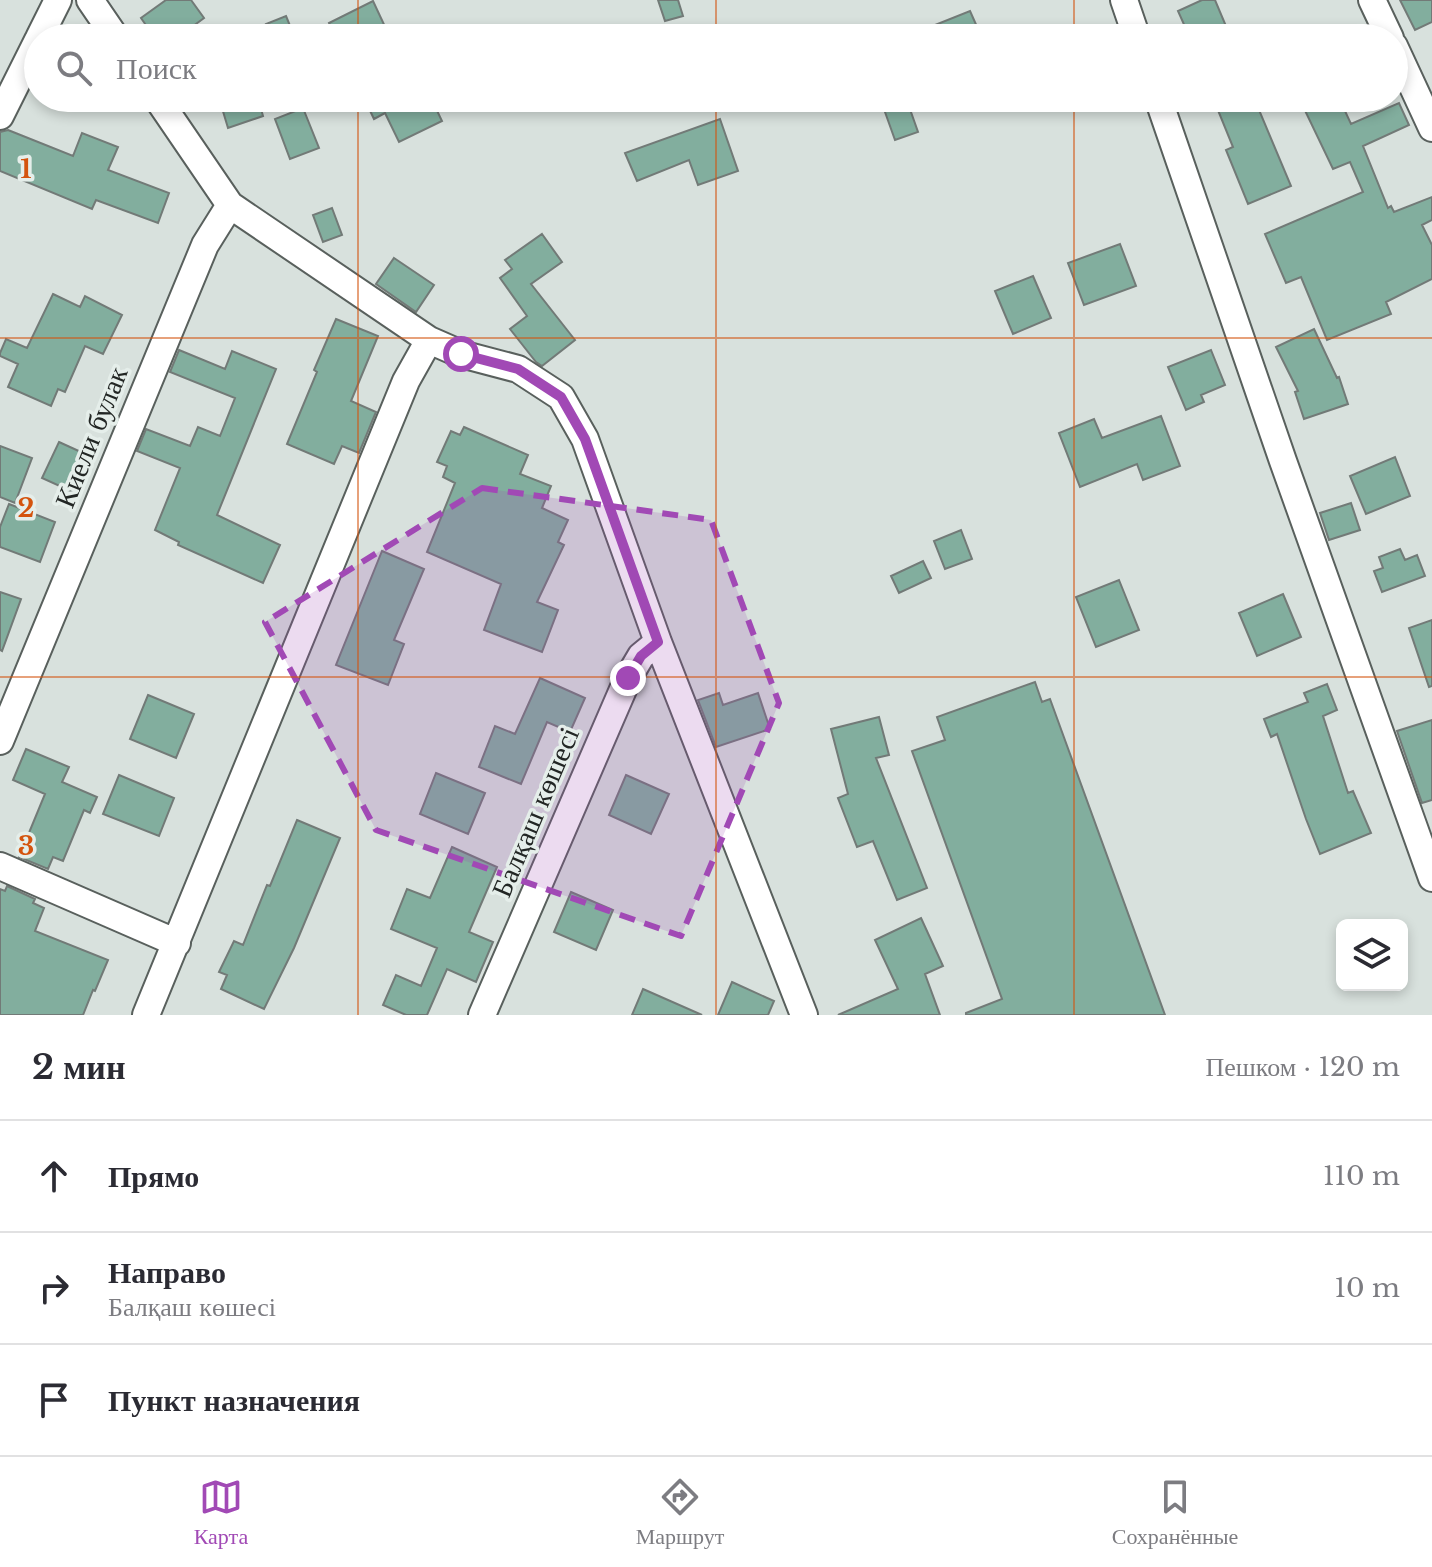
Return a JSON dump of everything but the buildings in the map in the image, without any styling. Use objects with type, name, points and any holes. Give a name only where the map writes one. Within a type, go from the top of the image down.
[{"type":"street","points":[[46,24],[58,0]]},
{"type":"street","points":[[90,0],[106,24]]},
{"type":"street","points":[[1124,0],[1132,24]]},
{"type":"street","points":[[1372,0],[1383,24]]},
{"type":"street","points":[[0,116],[24,69]]},
{"type":"street","points":[[1408,76],[1432,128]]},
{"type":"street","points":[[167,112],[230,205],[429,340],[461,354],[518,369],[561,397],[585,439],[658,642],[804,1015]]},
{"type":"street","points":[[1163,112],[1432,878]]},
{"type":"street","name":"Киели булак","points":[[0,741],[205,245],[230,205]]},
{"type":"street","points":[[146,1015],[406,381],[429,340]]},
{"type":"street","name":"Балқаш көшесі","points":[[482,1015],[628,678],[641,656],[658,642]]},
{"type":"street","points":[[0,866],[177,943]]},
{"type":"highlighted area","points":[[482,488],[711,520],[779,703],[681,936],[376,830],[265,622]]},
{"type":"route","points":[[461,354],[518,369],[561,397],[585,439],[658,642],[641,656],[628,678]]}]
